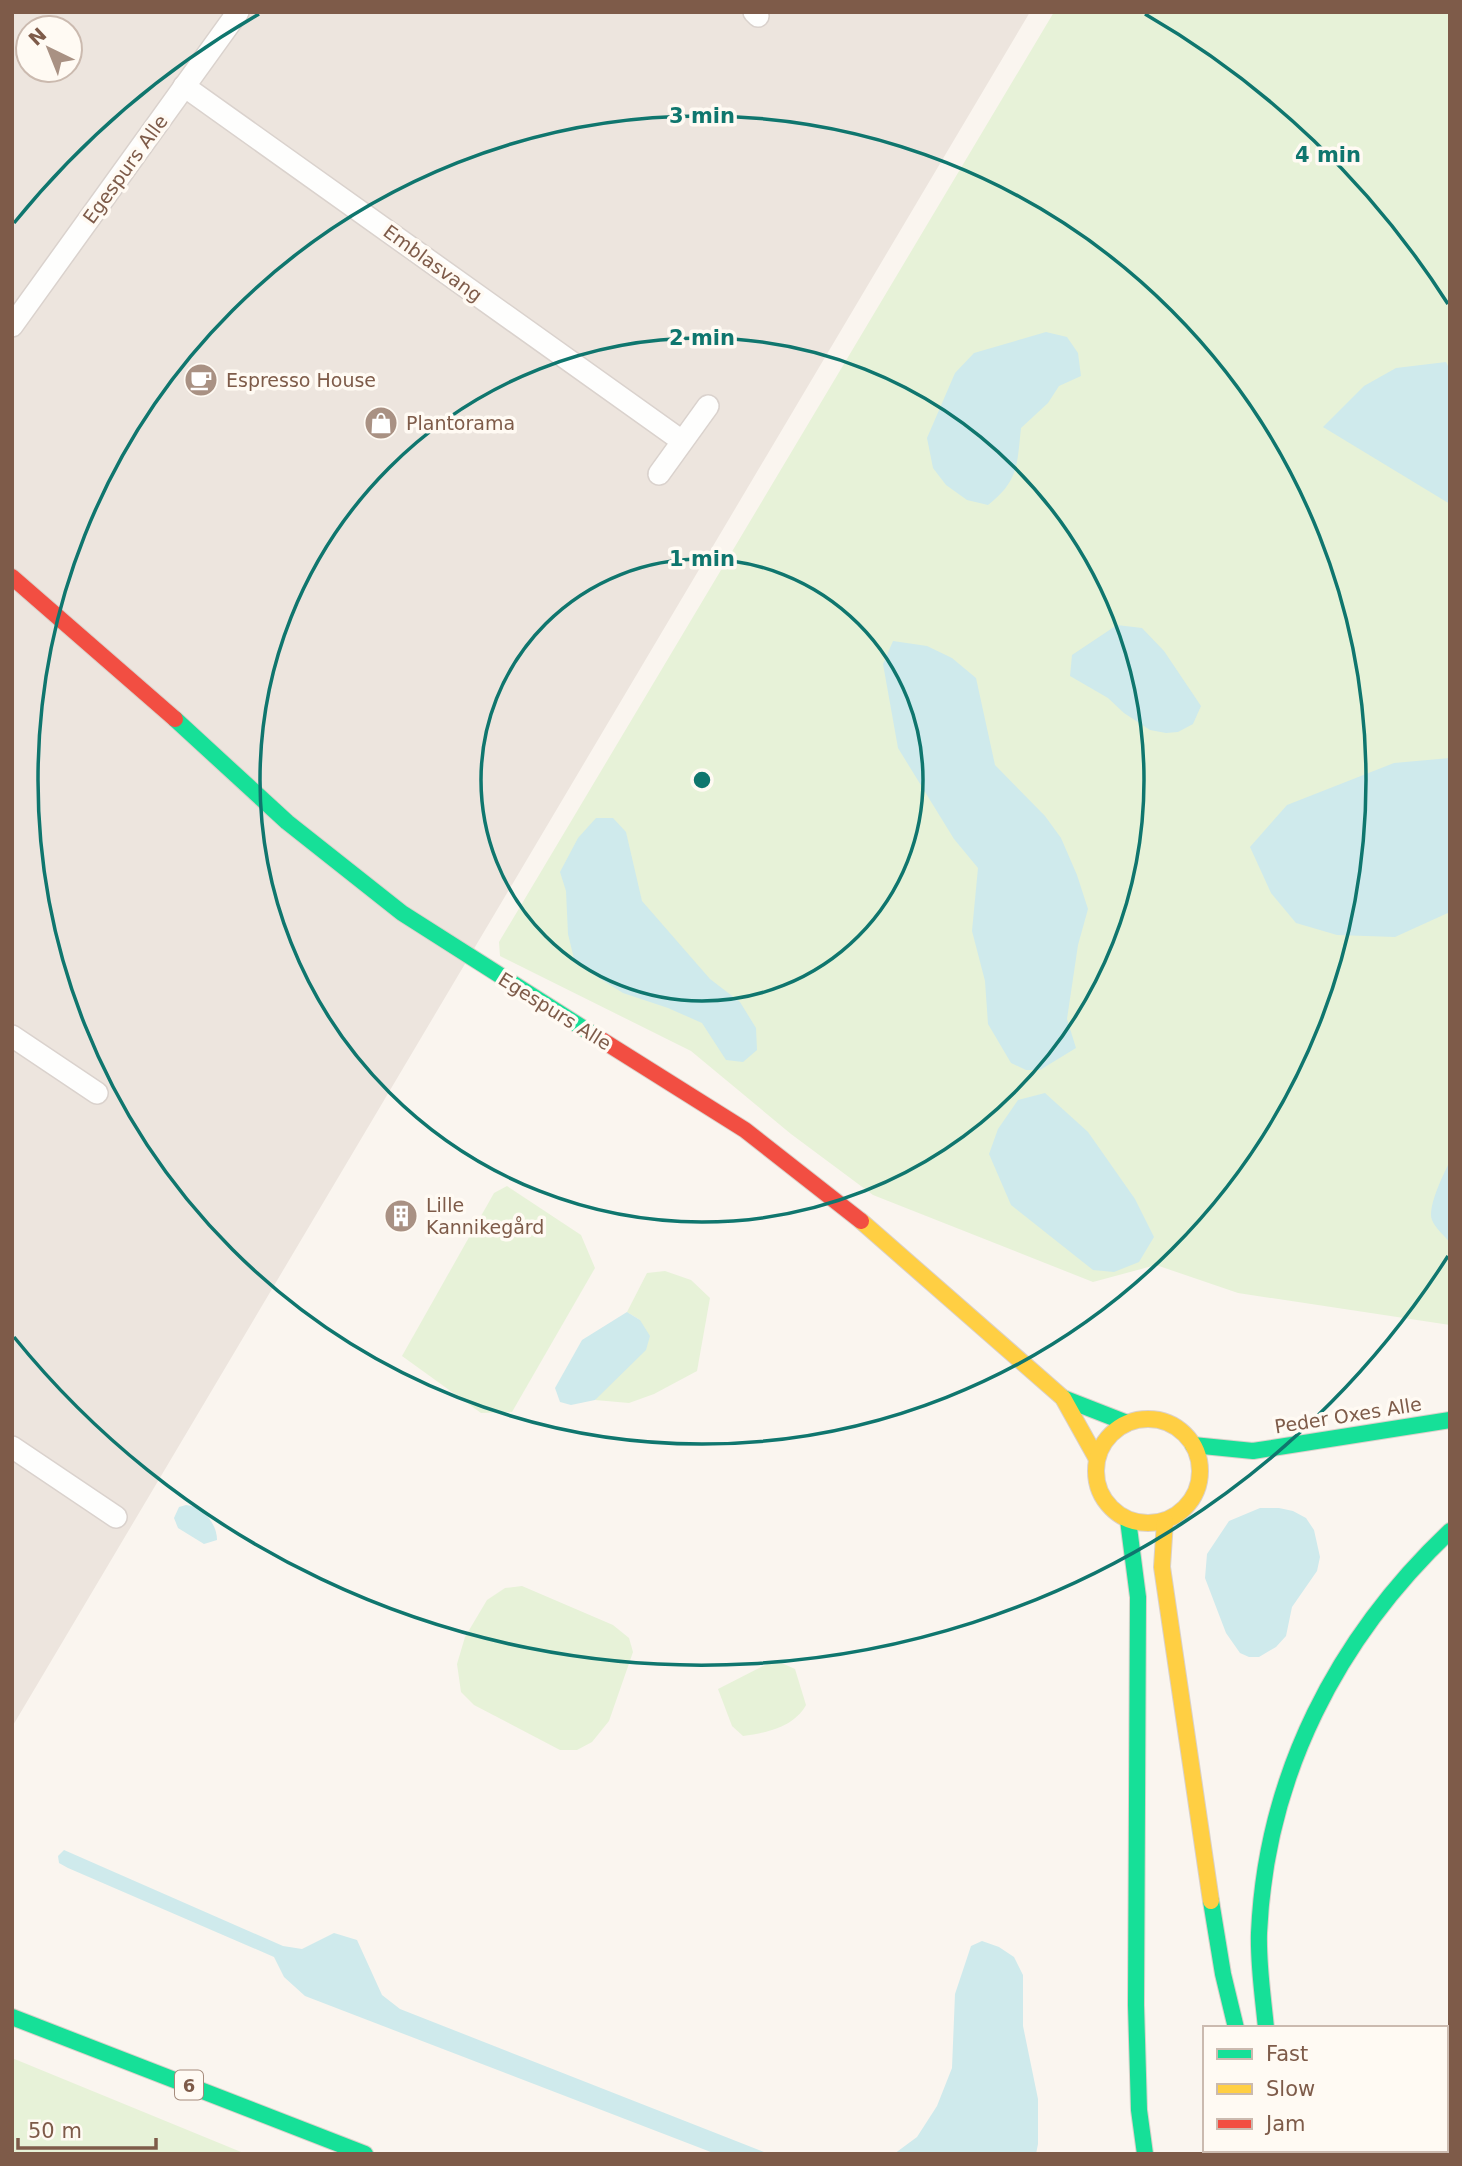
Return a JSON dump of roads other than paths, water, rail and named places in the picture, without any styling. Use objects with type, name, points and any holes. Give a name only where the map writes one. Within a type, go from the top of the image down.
[{"type":"main road","name":"Egespurs Alle","points":[[12,577],[128,676],[287,822],[352,876],[443,940],[745,1130],[817,1185],[903,1256],[1063,1398],[1097,1459]]},
{"type":"main road","name":"Egespurs Alle","points":[[12,587],[55,614]]},
{"type":"main road","name":"Egespurs Alle","points":[[1063,1398],[1127,1423]]},
{"type":"main road","points":[[1139,1419],[1165,1421],[1176,1427],[1193,1445],[1199,1460],[1197,1490],[1178,1514],[1165,1521],[1146,1524],[1128,1520],[1112,1510],[1101,1495],[1095,1477],[1097,1459],[1103,1444],[1113,1432],[1127,1423],[1139,1419]]},
{"type":"main road","name":"Peder Oxes Alle","points":[[1193,1445],[1253,1451],[1450,1420]]},
{"type":"main road","name":"Peder Oxes Alle","points":[[1200,1475],[1253,1451]]},
{"type":"main road","points":[[1128,1520],[1138,1597],[1136,2005],[1139,2110],[1145,2154]]},
{"type":"main road","points":[[1165,1521],[1162,1567],[1184,1728],[1223,1974],[1236,2026]]},
{"type":"main road","points":[[1266,2026],[1259,1945],[1263,1885],[1289,1770],[1339,1667],[1365,1625],[1416,1563],[1450,1531]]},
{"type":"main road","name":"6","points":[[12,2017],[365,2154]]},
{"type":"street","name":"Egespurs Alle","points":[[12,326],[237,12]]},
{"type":"street","name":"Emblasvang","points":[[184,86],[682,441]]},
{"type":"street","points":[[659,474],[708,405]]},
{"type":"street","points":[[12,1036],[97,1093]]},
{"type":"street","points":[[12,1447],[116,1517]]},
{"type":"water","points":[[1046,332],[1067,337],[1078,353],[1081,376],[1059,386],[1048,403],[1021,428],[1015,471],[1006,488],[988,505],[967,500],[946,485],[933,468],[927,438],[955,373],[974,353]]},
{"type":"water","points":[[1446,362],[1450,370],[1450,504],[1323,427],[1364,386],[1396,368]]},
{"type":"water","points":[[1117,625],[1142,628],[1164,651],[1201,706],[1193,724],[1178,732],[1150,730],[1124,713],[1108,698],[1070,676],[1072,655]]},
{"type":"water","points":[[893,641],[927,646],[952,658],[976,678],[995,765],[1045,816],[1061,838],[1077,875],[1088,909],[1078,945],[1067,1019],[1076,1048],[1040,1070],[1026,1070],[1011,1063],[988,1024],[985,981],[972,931],[978,868],[954,839],[898,748],[883,664]]},
{"type":"water","points":[[1450,758],[1450,912],[1395,937],[1337,935],[1296,923],[1271,893],[1250,847],[1287,805],[1394,763]]},
{"type":"water","points":[[596,818],[613,818],[626,832],[642,901],[710,979],[740,1002],[756,1028],[757,1050],[743,1062],[726,1060],[702,1023],[623,993],[575,963],[568,934],[566,891],[560,872],[578,838]]},
{"type":"water","points":[[1045,1093],[1088,1132],[1135,1199],[1154,1237],[1139,1262],[1114,1272],[1093,1270],[1011,1205],[989,1154],[998,1129],[1018,1100]]},
{"type":"water","points":[[1450,1161],[1450,1243],[1435,1226],[1431,1214],[1437,1190]]},
{"type":"water","points":[[627,1312],[640,1320],[650,1336],[646,1350],[595,1400],[571,1405],[560,1402],[555,1388],[582,1340]]},
{"type":"water","points":[[186,1505],[198,1508],[208,1517],[217,1540],[204,1544],[178,1528],[174,1518],[179,1507]]},
{"type":"water","points":[[1260,1508],[1293,1511],[1306,1518],[1314,1530],[1320,1557],[1317,1571],[1292,1607],[1286,1636],[1276,1647],[1259,1657],[1249,1657],[1240,1653],[1226,1633],[1205,1578],[1207,1554],[1229,1521]]},
{"type":"water","points":[[64,1850],[283,1946],[302,1949],[334,1933],[357,1940],[382,1995],[400,2009],[769,2154],[716,2154],[305,1996],[284,1977],[274,1957],[68,1868],[59,1863],[58,1856]]},
{"type":"water","points":[[982,1941],[999,1947],[1014,1957],[1023,1975],[1023,2026],[1038,2099],[1036,2154],[894,2154],[917,2137],[937,2106],[952,2068],[955,1994],[971,1946]]},
{"type":"place","name":"Espresso House","points":[[201,380]]},
{"type":"place","name":"Plantorama","points":[[381,423]]},
{"type":"place","name":"Lille Kannikegård","points":[[401,1216]]}]
